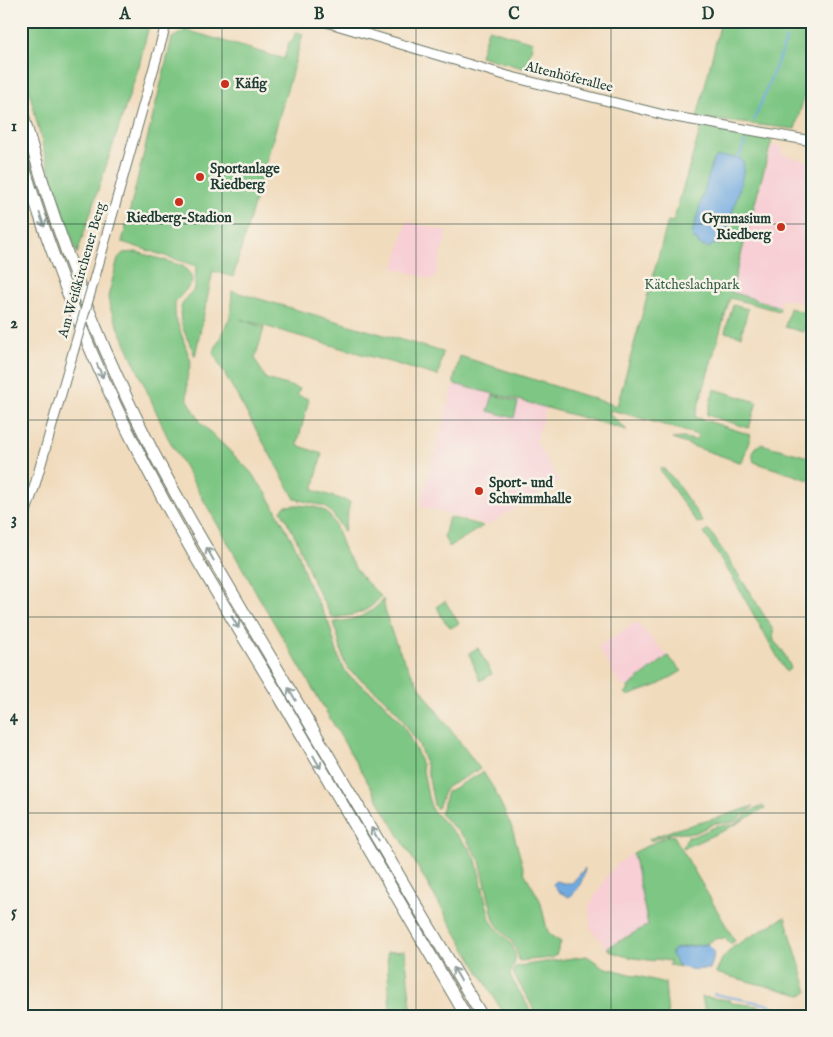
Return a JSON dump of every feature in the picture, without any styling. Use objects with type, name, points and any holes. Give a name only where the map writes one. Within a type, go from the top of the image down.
[{"type":"highway","points":[[21,108],[40,173],[75,276],[98,332],[151,447],[212,556],[482,1016]]},
{"type":"highway","points":[[21,157],[64,283],[96,361],[140,454],[232,617],[466,1016]]},
{"type":"main road","name":"Am Weißkirchener Berg","points":[[21,526],[34,488],[167,21]]},
{"type":"main road","name":"Altenhöferallee","points":[[323,21],[502,74],[664,115],[812,141]]},
{"type":"shaded area","name":"Gymnasium Riedberg","points":[[772,145],[783,147],[781,154],[812,163],[812,306],[782,298],[780,307],[731,292]]},
{"type":"shaded area","points":[[407,221],[447,232],[434,280],[394,268]]},
{"type":"shaded area","points":[[454,384],[546,408],[536,442],[559,481],[488,525],[420,506]]},
{"type":"shaded area","points":[[636,622],[668,656],[628,687],[626,685],[622,687],[598,647]]},
{"type":"shaded area","points":[[633,853],[648,925],[607,948],[591,929],[589,907],[609,873],[617,864]]},
{"type":"green space","points":[[21,21],[150,21],[139,66],[77,254],[46,159],[21,58]]},
{"type":"green space","points":[[721,21],[812,21],[812,69],[795,129],[697,118]]},
{"type":"green space","points":[[488,29],[533,42],[526,69],[480,56]]},
{"type":"green space","name":"Sportanlage Riedberg","points":[[186,30],[284,59],[289,42],[292,42],[296,32],[303,34],[233,277],[213,271],[195,356],[183,328],[180,314],[185,299],[195,289],[196,266],[122,242],[172,38]]},
{"type":"green space","name":"Kätcheslachpark","points":[[701,127],[772,140],[731,292],[780,307],[779,311],[730,298],[695,417],[751,435],[742,463],[672,439],[696,440],[698,435],[623,413],[610,410],[610,415],[627,430],[454,384],[460,356],[617,406],[668,221],[673,222]]},
{"type":"green space","points":[[137,252],[183,266],[191,275],[192,283],[175,302],[175,316],[191,362],[187,378],[187,398],[201,423],[249,470],[267,494],[297,549],[307,581],[329,624],[340,662],[348,675],[382,701],[403,725],[422,765],[432,810],[469,848],[476,860],[490,919],[510,943],[515,955],[510,976],[534,1016],[505,1016],[260,599],[167,436],[110,308],[108,297],[118,258],[123,253]]},
{"type":"green space","points":[[232,291],[443,352],[438,376],[240,319],[264,328],[255,359],[266,379],[300,389],[297,395],[309,399],[297,445],[322,454],[313,490],[350,502],[344,532],[332,513],[324,506],[295,499],[213,353],[230,317]]},
{"type":"green space","points":[[733,305],[748,309],[741,336],[725,332]]},
{"type":"green space","points":[[790,308],[809,314],[803,332],[785,327]]},
{"type":"green space","points":[[714,389],[757,402],[749,428],[707,415]]},
{"type":"green space","points":[[493,395],[518,402],[514,418],[488,411]]},
{"type":"green space","points":[[761,444],[812,458],[812,481],[754,462],[754,451]]},
{"type":"green space","points":[[662,467],[673,478],[703,522],[697,523],[660,470]]},
{"type":"green space","points":[[285,506],[313,507],[327,513],[336,526],[352,564],[365,581],[381,596],[365,611],[332,618],[314,584],[298,542],[281,510]]},
{"type":"green space","points":[[449,517],[483,526],[449,547],[444,537]]},
{"type":"green space","points":[[708,530],[773,630],[774,641],[783,651],[791,668],[786,672],[734,580],[704,533]]},
{"type":"green space","points":[[383,599],[388,622],[408,667],[421,689],[480,769],[447,787],[438,808],[434,805],[427,768],[419,745],[399,714],[373,689],[350,671],[344,661],[334,622],[362,616],[378,605]]},
{"type":"green space","points":[[445,601],[459,623],[451,628],[442,618],[437,606]]},
{"type":"green space","points":[[478,648],[492,674],[480,681],[469,653]]},
{"type":"green space","points":[[668,656],[682,671],[658,685],[628,696],[625,693],[629,690],[628,687]]},
{"type":"green space","points":[[483,772],[494,789],[512,828],[525,874],[540,900],[547,929],[550,935],[561,942],[556,955],[552,958],[519,961],[512,942],[494,920],[480,861],[467,840],[440,814],[447,792]]},
{"type":"green space","points":[[754,806],[734,822],[715,823],[695,833],[671,833],[650,841],[649,839],[673,830]]},
{"type":"green space","points":[[762,806],[765,808],[727,829],[683,847],[688,837],[695,836],[717,826],[734,825],[749,812]]},
{"type":"green space","points":[[669,835],[674,836],[735,941],[730,944],[725,938],[714,939],[707,944],[680,947],[677,964],[680,967],[669,965],[670,961],[655,959],[654,961],[623,956],[607,948],[648,925],[633,853]]},
{"type":"green space","points":[[785,917],[808,992],[801,995],[716,973],[722,959],[734,946]]},
{"type":"green space","points":[[405,951],[412,1016],[390,1016],[387,952]]},
{"type":"green space","points":[[587,956],[603,967],[665,983],[668,1016],[538,1016],[514,975],[514,969],[518,966]]},
{"type":"green space","points":[[702,997],[760,1006],[763,1016],[706,1016]]},
{"type":"water","points":[[716,157],[738,158],[743,161],[744,166],[724,240],[719,245],[714,244],[709,248],[699,245],[697,240],[693,239],[692,234],[712,163]]},
{"type":"water","points":[[585,868],[580,884],[569,897],[559,892],[553,884],[556,881],[572,883]]},
{"type":"water","points":[[707,944],[714,951],[710,969],[687,969],[678,964],[671,954],[674,949]]},
{"type":"waterway","points":[[754,120],[786,38]]},
{"type":"waterway","points":[[738,158],[745,142]]},
{"type":"waterway","points":[[714,994],[766,1004],[794,1014]]},
{"type":"place","name":"Käfig","points":[[225,84]]},
{"type":"place","name":"Sportanlage Riedberg","points":[[200,177]]},
{"type":"place","name":"Riedberg-Stadion","points":[[179,202]]},
{"type":"place","name":"Gymnasium Riedberg","points":[[781,227]]},
{"type":"place","name":"Sport- und Schwimmhalle","points":[[479,491]]}]
